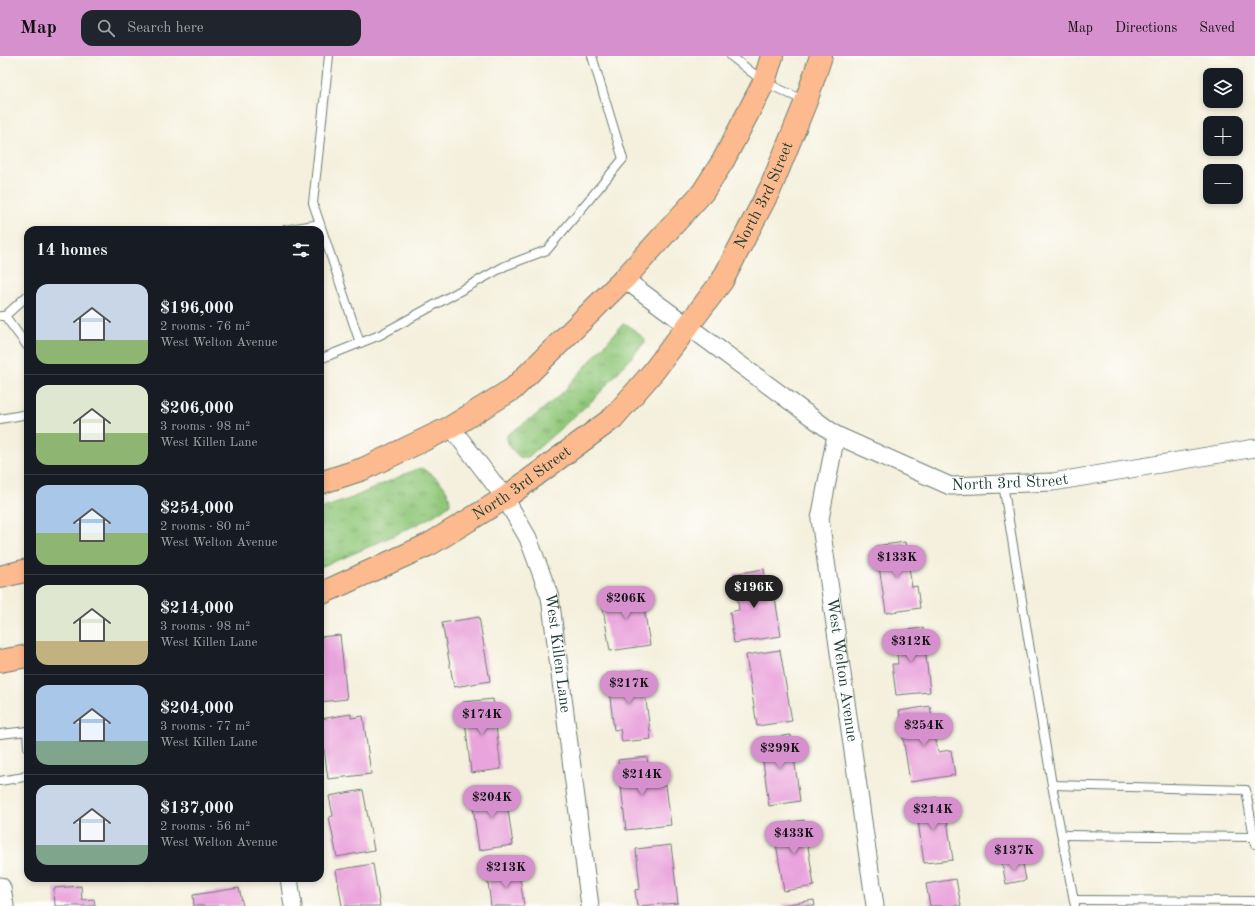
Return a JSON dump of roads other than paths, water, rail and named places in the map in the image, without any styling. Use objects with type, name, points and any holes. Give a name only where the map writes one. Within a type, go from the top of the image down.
[{"type":"main road","points":[[324,482],[362,469],[452,427],[513,389],[624,279],[703,192],[723,161],[764,82],[772,56]]},
{"type":"main road","name":"North 3rd Street","points":[[324,592],[430,544],[505,498],[613,418],[653,372],[722,281],[771,187],[806,101],[821,56]]},
{"type":"main road","points":[[0,577],[24,571]]},
{"type":"main road","points":[[0,661],[24,657]]},
{"type":"street","name":"North 3rd Street","points":[[624,279],[836,435],[950,486],[1053,482],[1255,448]]},
{"type":"street","name":"West Killen Lane","points":[[452,427],[505,498],[528,538],[550,597],[590,906]]},
{"type":"street","name":"West Welton Avenue","points":[[836,435],[820,519],[875,906]]},
{"type":"street","points":[[290,882],[293,906]]},
{"type":"street","points":[[0,888],[3,906]]},
{"type":"lane","points":[[308,226],[320,224],[313,203],[329,56]]},
{"type":"lane","points":[[324,357],[380,335],[505,266],[547,250],[623,159],[592,56]]},
{"type":"lane","points":[[731,56],[764,82],[806,101]]},
{"type":"lane","points":[[324,236],[360,343]]},
{"type":"lane","points":[[24,298],[2,316],[24,342]]},
{"type":"lane","points":[[0,419],[24,415]]},
{"type":"lane","points":[[1003,484],[1052,785],[1075,903],[1255,901]]},
{"type":"lane","points":[[0,734],[24,731]]},
{"type":"lane","points":[[0,781],[24,778]]},
{"type":"lane","points":[[1052,785],[1246,790],[1254,840],[1062,835]]}]
